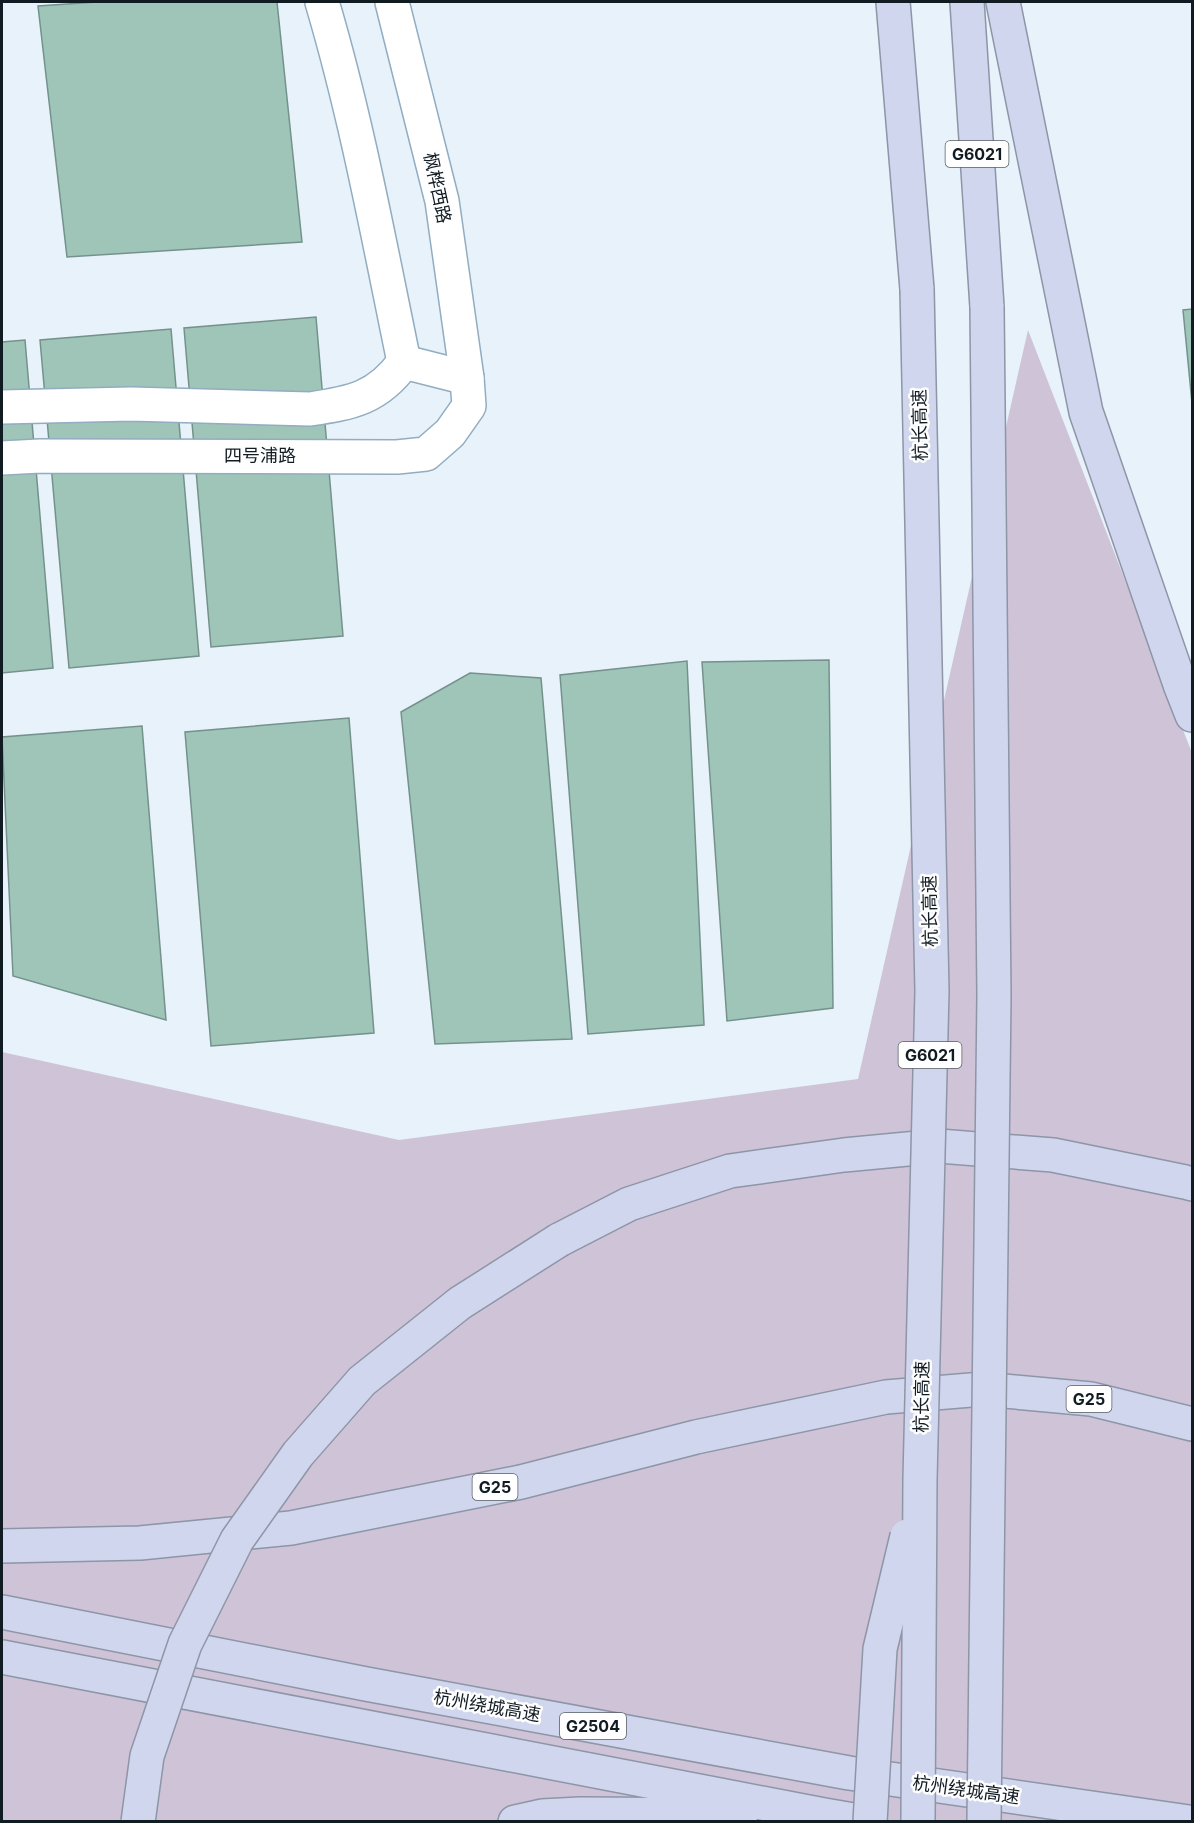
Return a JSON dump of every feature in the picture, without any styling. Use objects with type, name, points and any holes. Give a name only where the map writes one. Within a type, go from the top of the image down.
[{"type":"highway","name":"杭长高速","points":[[893,2],[917,289],[932,991],[920,1479],[918,1821]]},
{"type":"highway","name":"G6021","points":[[967,2],[987,307],[993,1008],[984,1821]]},
{"type":"highway","points":[[1003,2],[1086,412],[1187,701]]},
{"type":"highway","points":[[138,1821],[147,1756],[185,1644],[237,1540],[298,1454],[362,1381],[460,1303],[559,1240],[629,1204],[730,1171],[844,1155],[939,1146],[1053,1155],[1192,1184]]},
{"type":"highway","name":"G25","points":[[2,1546],[140,1543],[291,1528],[521,1482],[696,1437],[886,1397],[983,1389],[1091,1399],[1192,1424]]},
{"type":"highway","points":[[870,1821],[880,1649],[920,1479]]},
{"type":"highway","name":"杭州绕城高速","points":[[2,1612],[390,1688],[849,1773],[1189,1821]]},
{"type":"highway","name":"G2504","points":[[2,1657],[864,1821]]},
{"type":"highway","points":[[515,1821],[543,1816],[580,1814],[824,1815]]},
{"type":"main road","points":[[2,407],[131,404],[310,409],[362,399],[394,375],[404,362],[343,71],[322,2]]},
{"type":"main road","name":"枫桦西路","points":[[392,2],[442,201],[467,378]]},
{"type":"main road","points":[[404,362],[467,378]]},
{"type":"main road","name":"四号浦路","points":[[2,458],[40,456],[397,457],[426,454],[450,433],[469,406],[467,378]]},
{"type":"shaded area","points":[[97,2],[277,2],[302,242],[67,257],[38,6]]},
{"type":"shaded area","points":[[1192,309],[1192,403],[1183,310]]},
{"type":"shaded area","points":[[316,317],[343,636],[211,647],[184,328]]},
{"type":"shaded area","points":[[171,329],[199,656],[69,668],[40,340]]},
{"type":"shaded area","points":[[1028,330],[1192,753],[1192,1821],[2,1822],[2,1052],[399,1140],[858,1079]]},
{"type":"shaded area","points":[[25,340],[53,668],[2,673],[2,342]]},
{"type":"shaded area","points":[[829,660],[833,1008],[727,1021],[702,662]]},
{"type":"shaded area","points":[[687,661],[704,1025],[588,1034],[560,675]]},
{"type":"shaded area","points":[[470,673],[541,678],[572,1039],[435,1044],[401,712]]},
{"type":"shaded area","points":[[349,718],[374,1033],[211,1046],[185,732]]},
{"type":"shaded area","points":[[142,726],[166,1020],[13,976],[2,737]]}]
